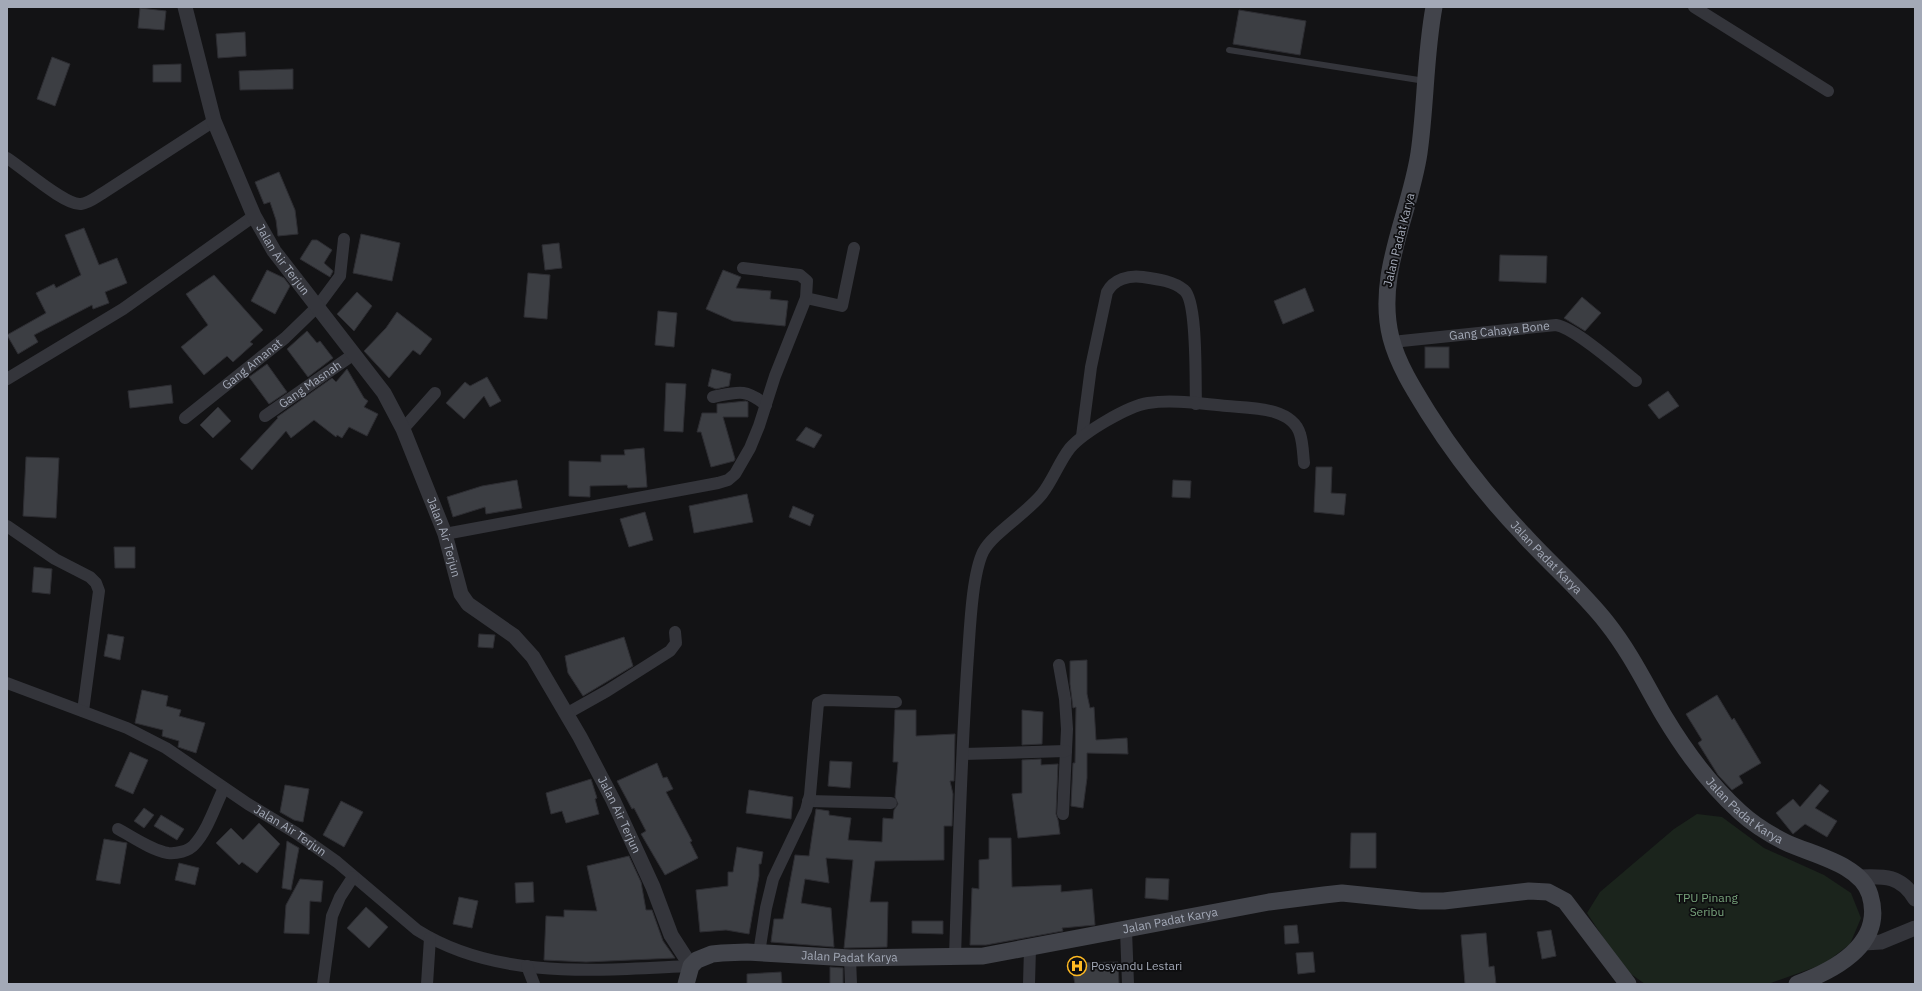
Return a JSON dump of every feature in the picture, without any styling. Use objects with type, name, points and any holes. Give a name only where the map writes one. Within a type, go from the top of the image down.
[{"type":"main road","name":"Jalan Padat Karya","points":[[1434,7],[1430,30],[1419,154],[1386,289],[1386,312],[1392,342],[1415,391],[1444,439],[1478,484],[1522,534],[1606,622],[1639,671],[1674,731],[1700,769],[1718,790],[1739,811],[1766,832],[1798,848],[1846,868],[1859,877],[1868,888],[1872,904],[1871,925],[1864,943],[1846,959],[1826,971],[1797,984]]},
{"type":"main road","name":"Jalan Padat Karya","points":[[691,966],[698,960],[712,954],[735,952],[850,958],[955,958],[983,956],[1269,902],[1333,894],[1433,901],[1473,898],[1507,893],[1548,892],[1566,901],[1628,984]]},
{"type":"main road","points":[[686,984],[691,966]]},
{"type":"street","name":"Jalan Air Terjun","points":[[185,7],[214,121],[254,216],[274,251],[384,393],[403,429],[445,534],[456,579],[464,599],[480,613],[508,631],[520,642],[532,657],[566,714],[613,800],[653,887],[671,935],[691,966]]},
{"type":"street","points":[[1694,7],[1828,91]]},
{"type":"street","points":[[7,158],[68,202],[82,204],[88,202],[214,121]]},
{"type":"street","points":[[7,379],[123,309],[254,216]]},
{"type":"street","name":"Gang Amanat","points":[[185,418],[284,338],[317,307],[340,276],[344,240]]},
{"type":"street","points":[[806,298],[842,306],[854,248]]},
{"type":"street","points":[[445,534],[728,480],[735,474],[741,466],[759,426],[775,376],[806,298],[807,281],[800,275],[743,268]]},
{"type":"street","points":[[1082,436],[1091,367],[1107,292],[1112,284],[1132,276],[1161,280],[1183,288],[1188,295],[1193,315],[1196,404]]},
{"type":"street","name":"Gang Cahaya Bone","points":[[1392,342],[1556,325],[1567,328],[1636,381]]},
{"type":"street","name":"Gang Masnah","points":[[265,416],[354,354]]},
{"type":"street","points":[[403,429],[435,393]]},
{"type":"street","points":[[713,396],[749,393],[766,406]]},
{"type":"street","points":[[955,958],[963,754],[970,633],[978,566],[982,554],[988,544],[1036,501],[1050,482],[1070,449],[1082,436],[1107,421],[1142,404],[1164,402],[1271,411],[1284,416],[1295,425],[1300,435],[1304,463]]},
{"type":"street","points":[[7,526],[55,559],[90,577],[98,587],[83,711]]},
{"type":"street","points":[[566,714],[608,691],[670,651],[676,646],[675,632]]},
{"type":"street","points":[[1059,665],[1065,699],[1066,751],[1063,814]]},
{"type":"street","name":"Jalan Air Terjun","points":[[7,683],[127,728],[154,742],[296,833],[337,862],[417,930],[430,938],[464,953],[527,966],[595,970],[691,966]]},
{"type":"street","points":[[759,953],[766,908],[772,884],[806,810],[812,772],[817,706],[820,701],[896,702]]},
{"type":"street","points":[[963,754],[1066,751]]},
{"type":"street","points":[[118,829],[152,847],[168,853],[189,849],[194,846],[202,833],[224,788]]},
{"type":"street","points":[[808,801],[890,804]]},
{"type":"street","points":[[323,984],[332,916],[340,897],[353,877]]},
{"type":"street","points":[[1859,877],[1881,877],[1898,881],[1910,890],[1915,899]]},
{"type":"street","points":[[1864,943],[1881,942],[1915,928]]},
{"type":"street","points":[[1126,930],[1128,984]]},
{"type":"street","points":[[427,984],[430,938]]},
{"type":"street","points":[[1029,984],[1030,948]]},
{"type":"street","points":[[850,958],[851,984]]},
{"type":"street","points":[[527,966],[534,984]]},
{"type":"lane","points":[[1229,50],[1425,81]]},
{"type":"green space","name":"TPU Pinang Seribu","points":[[1697,814],[1722,817],[1764,848],[1824,875],[1851,893],[1861,918],[1850,944],[1824,964],[1768,984],[1645,984],[1624,969],[1587,913],[1600,892],[1674,829]]},
{"type":"building","points":[[140,8],[166,11],[164,30],[138,28]]},
{"type":"building","points":[[1239,10],[1306,21],[1300,55],[1233,44]]},
{"type":"building","points":[[245,32],[246,56],[218,58],[216,34]]},
{"type":"building","points":[[52,57],[70,64],[55,106],[37,99]]},
{"type":"building","points":[[181,64],[181,82],[153,82],[153,65]]},
{"type":"building","points":[[293,69],[293,89],[240,90],[239,71]]},
{"type":"building","points":[[279,172],[295,210],[298,234],[278,236],[276,220],[270,202],[264,204],[255,182]]},
{"type":"building","points":[[84,228],[99,265],[117,258],[127,283],[105,292],[109,303],[93,309],[92,305],[34,335],[38,342],[18,354],[7,335],[46,313],[36,293],[54,284],[56,288],[81,275],[65,235]]},
{"type":"building","points":[[361,234],[400,243],[392,281],[353,273]]},
{"type":"building","points":[[312,240],[317,240],[332,250],[324,263],[333,271],[330,277],[300,259]]},
{"type":"building","points":[[559,243],[562,268],[545,270],[542,245]]},
{"type":"building","points":[[1500,255],[1547,256],[1546,283],[1499,281]]},
{"type":"building","points":[[267,270],[284,278],[290,286],[275,314],[251,301]]},
{"type":"building","points":[[723,270],[741,277],[736,288],[771,291],[770,299],[788,301],[785,326],[733,321],[706,309]]},
{"type":"building","points":[[528,273],[550,275],[547,319],[524,317]]},
{"type":"building","points":[[214,275],[263,330],[250,342],[253,344],[233,362],[227,356],[204,375],[181,347],[208,325],[186,294]]},
{"type":"building","points":[[1305,288],[1314,311],[1283,324],[1274,301]]},
{"type":"building","points":[[357,292],[372,306],[354,331],[337,314]]},
{"type":"building","points":[[1582,297],[1601,313],[1585,331],[1564,318]]},
{"type":"building","points":[[658,311],[677,313],[674,347],[655,345]]},
{"type":"building","points":[[397,312],[432,339],[420,355],[413,350],[389,378],[364,351],[386,328]]},
{"type":"building","points":[[307,331],[317,343],[320,341],[333,358],[308,377],[287,349]]},
{"type":"building","points":[[1425,347],[1449,347],[1449,368],[1425,368]]},
{"type":"building","points":[[267,364],[287,392],[269,404],[249,377]]},
{"type":"building","points":[[347,369],[364,398],[368,401],[364,407],[378,414],[367,436],[349,427],[342,438],[337,435],[336,437],[314,420],[291,438],[286,431],[252,470],[240,459],[278,418],[277,417],[332,378],[336,382]]},
{"type":"building","points":[[712,369],[731,374],[729,386],[716,389],[708,386]]},
{"type":"building","points":[[487,377],[501,401],[490,407],[484,396],[464,419],[446,403],[465,382],[470,386]]},
{"type":"building","points":[[666,383],[686,384],[683,432],[664,431]]},
{"type":"building","points":[[171,385],[173,403],[130,408],[128,391]]},
{"type":"building","points":[[1668,391],[1679,406],[1659,419],[1648,405]]},
{"type":"building","points":[[748,402],[748,417],[723,417],[735,459],[734,461],[711,467],[701,432],[697,432],[702,413],[717,413],[717,404]]},
{"type":"building","points":[[218,407],[231,421],[213,438],[200,425]]},
{"type":"building","points":[[806,427],[822,435],[814,448],[796,440]]},
{"type":"building","points":[[644,448],[647,487],[628,488],[627,485],[590,486],[590,497],[569,496],[569,461],[601,462],[601,455],[625,455],[624,450]]},
{"type":"building","points":[[26,457],[59,458],[56,518],[23,516]]},
{"type":"building","points":[[1316,467],[1332,467],[1331,493],[1346,494],[1344,515],[1314,512]]},
{"type":"building","points":[[517,480],[522,508],[486,514],[485,507],[453,517],[447,497],[482,486]]},
{"type":"building","points":[[1173,480],[1191,481],[1190,498],[1172,497]]},
{"type":"building","points":[[747,494],[753,522],[694,533],[689,506]]},
{"type":"building","points":[[793,506],[814,515],[810,526],[789,517]]},
{"type":"building","points":[[645,512],[653,540],[629,547],[620,519]]},
{"type":"building","points":[[114,547],[135,547],[135,568],[115,568]]},
{"type":"building","points":[[34,567],[52,569],[50,594],[32,592]]},
{"type":"building","points":[[108,634],[124,637],[120,660],[104,656]]},
{"type":"building","points":[[479,634],[495,635],[493,648],[478,647]]},
{"type":"building","points":[[624,637],[633,666],[583,696],[568,673],[565,656]]},
{"type":"building","points":[[1087,660],[1087,694],[1090,708],[1094,707],[1096,740],[1127,738],[1128,754],[1087,753],[1087,778],[1083,808],[1071,806],[1073,763],[1075,763],[1076,707],[1073,708],[1070,684],[1070,661]]},
{"type":"building","points":[[142,690],[168,696],[166,706],[181,710],[179,716],[205,723],[196,753],[178,747],[179,741],[162,736],[163,730],[135,723]]},
{"type":"building","points":[[1717,695],[1732,720],[1734,718],[1761,763],[1739,776],[1743,783],[1732,790],[1718,775],[1698,743],[1702,740],[1686,714]]},
{"type":"building","points":[[895,710],[916,710],[916,736],[955,734],[954,781],[950,781],[953,794],[952,826],[944,826],[944,860],[875,861],[870,902],[888,902],[887,947],[844,948],[853,860],[826,858],[829,883],[805,879],[801,903],[831,908],[834,947],[771,942],[774,919],[783,919],[795,855],[809,856],[816,809],[829,811],[829,815],[851,818],[848,840],[882,842],[883,818],[893,819],[894,810],[898,804],[895,797],[898,762],[893,762]]},
{"type":"building","points":[[1022,710],[1043,712],[1042,744],[1022,745]]},
{"type":"building","points":[[130,752],[148,760],[133,794],[115,786]]},
{"type":"building","points":[[1041,759],[1041,765],[1058,764],[1056,814],[1060,834],[1018,838],[1012,794],[1022,793],[1022,760]]},
{"type":"building","points":[[830,761],[852,762],[850,788],[828,786]]},
{"type":"building","points":[[657,763],[663,778],[667,777],[673,789],[666,792],[692,841],[690,842],[698,858],[665,875],[641,834],[646,831],[617,781]]},
{"type":"building","points":[[591,779],[597,798],[595,799],[599,814],[566,823],[562,811],[551,814],[546,793]]},
{"type":"building","points":[[1820,784],[1829,791],[1815,808],[1837,821],[1827,837],[1805,824],[1793,834],[1776,813],[1793,799],[1800,807]]},
{"type":"building","points":[[285,785],[309,789],[303,822],[294,820],[280,812]]},
{"type":"building","points":[[749,790],[793,797],[791,819],[746,813]]},
{"type":"building","points":[[341,801],[363,812],[344,847],[323,835]]},
{"type":"building","points":[[144,808],[154,815],[144,828],[134,821]]},
{"type":"building","points":[[161,815],[184,829],[177,840],[154,826]]},
{"type":"building","points":[[259,823],[280,844],[257,873],[242,862],[239,865],[216,843],[231,828],[243,840]]},
{"type":"building","points":[[1351,833],[1376,833],[1376,868],[1350,868]]},
{"type":"building","points":[[989,838],[1011,838],[1012,887],[1061,885],[1061,892],[1092,889],[1095,925],[1062,928],[1063,931],[986,945],[970,945],[972,888],[979,889],[979,860],[989,859]]},
{"type":"building","points":[[104,839],[127,843],[120,884],[96,880]]},
{"type":"building","points":[[287,841],[299,848],[291,890],[282,888]]},
{"type":"building","points":[[737,847],[763,852],[761,864],[759,864],[759,876],[749,934],[726,930],[700,932],[696,890],[728,886],[728,872],[733,872]]},
{"type":"building","points":[[629,856],[641,882],[646,910],[652,910],[663,941],[675,958],[586,962],[544,960],[546,916],[564,917],[564,910],[597,911],[587,866]]},
{"type":"building","points":[[179,863],[199,868],[195,885],[175,880]]},
{"type":"building","points":[[1146,878],[1169,879],[1168,900],[1145,898]]},
{"type":"building","points":[[300,879],[323,881],[321,902],[310,901],[309,934],[284,933],[286,905]]},
{"type":"building","points":[[533,882],[534,902],[516,903],[515,883]]},
{"type":"building","points":[[459,897],[478,901],[472,928],[453,924]]},
{"type":"building","points":[[366,907],[388,927],[369,948],[347,928]]},
{"type":"building","points":[[912,921],[943,921],[943,934],[912,933]]},
{"type":"building","points":[[1297,925],[1299,943],[1285,944],[1284,926]]},
{"type":"building","points":[[1551,930],[1556,956],[1542,959],[1537,932]]},
{"type":"building","points":[[1486,933],[1489,967],[1494,966],[1496,984],[1465,984],[1461,935]]},
{"type":"building","points":[[1313,952],[1315,972],[1298,974],[1296,953]]},
{"type":"building","points":[[1118,962],[1119,984],[1075,984],[1071,963]]},
{"type":"building","points":[[830,967],[843,968],[843,984],[830,984]]},
{"type":"building","points":[[781,972],[782,984],[747,984],[747,974]]},
{"type":"place","name":"Posyandu Lestari","points":[[1077,966]]}]
